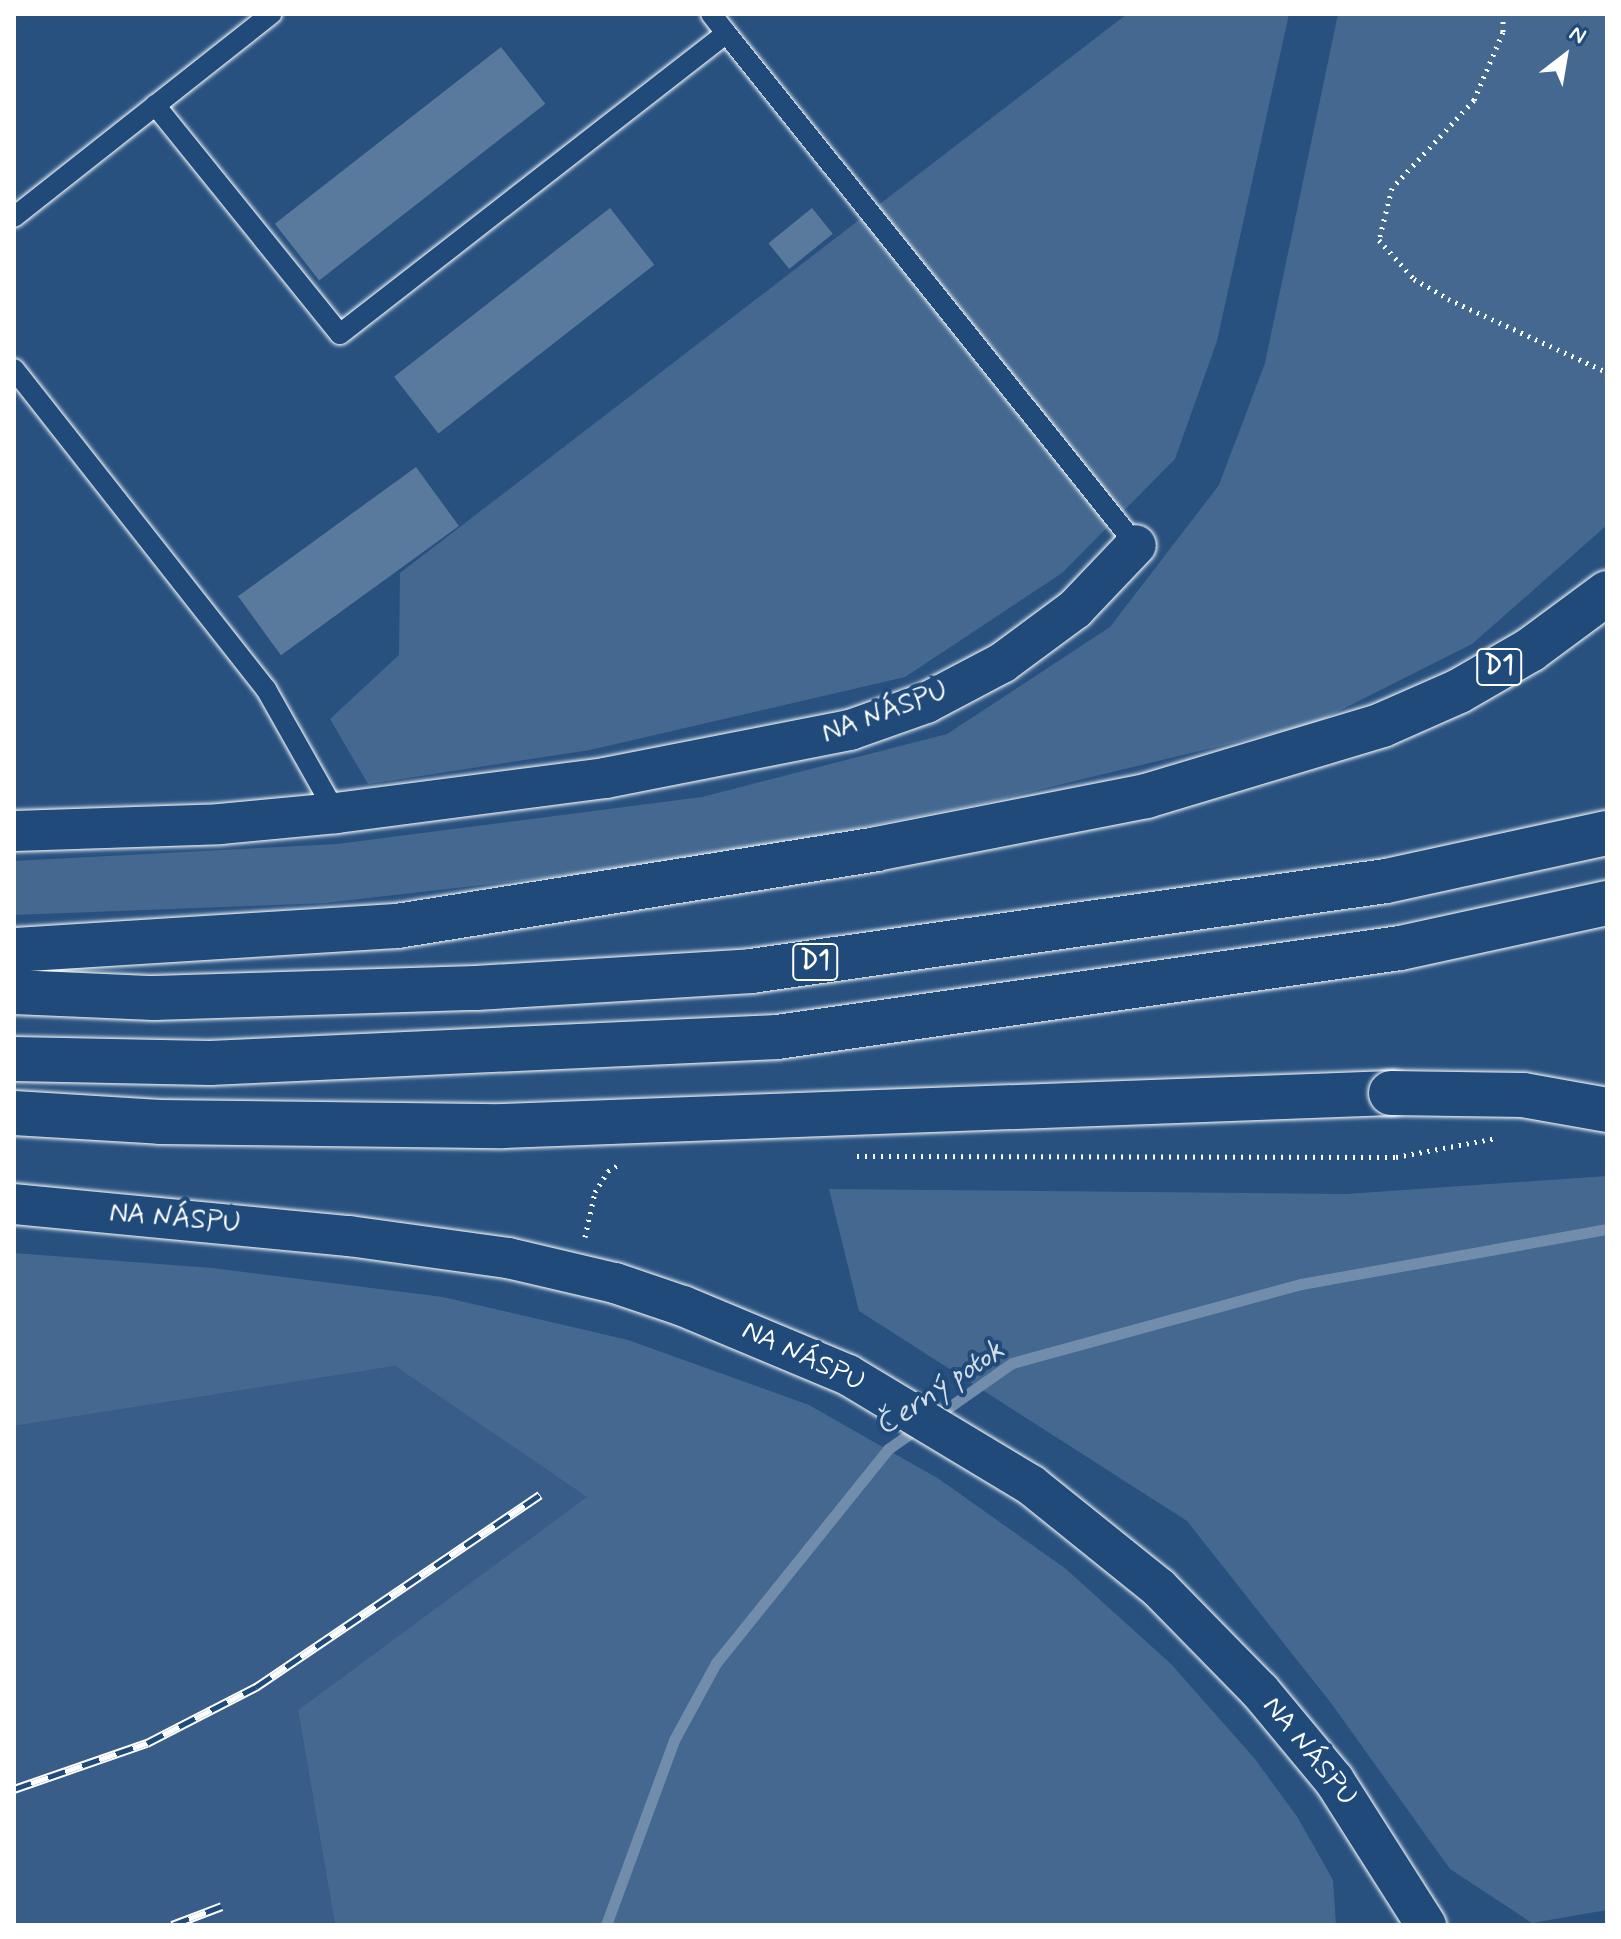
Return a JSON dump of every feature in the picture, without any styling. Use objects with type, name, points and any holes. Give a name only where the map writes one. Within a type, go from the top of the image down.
[{"type":"highway","name":"D1","points":[[14,950],[397,926],[876,849],[1146,796],[1382,725],[1459,691],[1530,650],[1607,593]]},
{"type":"highway","name":"D1","points":[[14,992],[169,997],[476,988],[751,971],[1386,881],[1607,833]]},
{"type":"highway","points":[[14,1059],[210,1063],[777,1037],[1400,948],[1607,903]]},
{"type":"highway","points":[[14,1113],[160,1122],[503,1126],[1391,1093],[1523,1095],[1607,1110]]},
{"type":"street","name":"NA NÁSPU","points":[[14,831],[220,824],[336,813],[679,765],[888,718],[964,684],[1040,638],[1136,545]]},
{"type":"street","name":"NA NÁSPU","points":[[14,1204],[434,1246],[576,1273],[722,1321],[848,1375],[1031,1485],[1159,1588],[1260,1691],[1358,1812],[1426,1925]]},
{"type":"lane","points":[[14,217],[271,14]]},
{"type":"lane","points":[[711,14],[1136,545]]},
{"type":"lane","points":[[155,105],[340,334],[726,33]]},
{"type":"lane","points":[[14,369],[266,689],[336,813]]},
{"type":"path","points":[[1503,14],[1503,32],[1474,100],[1392,188],[1379,240],[1414,279],[1448,299],[1607,372]]},
{"type":"path","points":[[854,1156],[1396,1157],[1508,1136]]},
{"type":"path","points":[[576,1273],[595,1192],[608,1171],[634,1155]]},
{"type":"shaded area","points":[[1127,14],[1289,14],[1217,341],[1175,459],[1062,573],[905,677],[590,750],[368,784],[330,719],[399,655],[400,573]]},
{"type":"shaded area","points":[[1338,14],[1607,14],[1607,525],[1472,644],[1315,723],[984,803],[699,860],[325,903],[14,915],[14,861],[337,844],[702,797],[947,734],[1110,627],[1219,485],[1265,363]]},
{"type":"shaded area","points":[[1607,1176],[1607,1910],[1532,1923],[1450,1869],[1331,1703],[1187,1521],[859,1311],[829,1189],[1346,1194]]},
{"type":"shaded area","points":[[14,1253],[212,1268],[443,1297],[628,1340],[809,1405],[939,1479],[1066,1569],[1171,1664],[1255,1759],[1298,1818],[1333,1880],[1336,1925],[335,1925],[298,1710],[587,1497],[395,1366],[14,1426]]},
{"type":"shaded area","points":[[395,1366],[588,1497],[298,1710],[335,1925],[14,1925],[14,1426]]},
{"type":"building","points":[[501,47],[545,104],[319,280],[275,224]]},
{"type":"building","points":[[610,208],[654,265],[438,433],[394,377]]},
{"type":"building","points":[[812,208],[833,234],[789,269],[768,243]]},
{"type":"building","points":[[416,467],[459,526],[281,655],[238,596]]},
{"type":"waterway","name":"Černý potok","points":[[935,1417],[1012,1363],[1301,1284],[1607,1229]]},
{"type":"waterway","name":"Černý potok","points":[[606,1925],[674,1740],[716,1663],[888,1449],[921,1426]]},
{"type":"railway","points":[[14,1789],[147,1743],[256,1687],[540,1495]]},
{"type":"railway","points":[[172,1925],[222,1906]]}]
